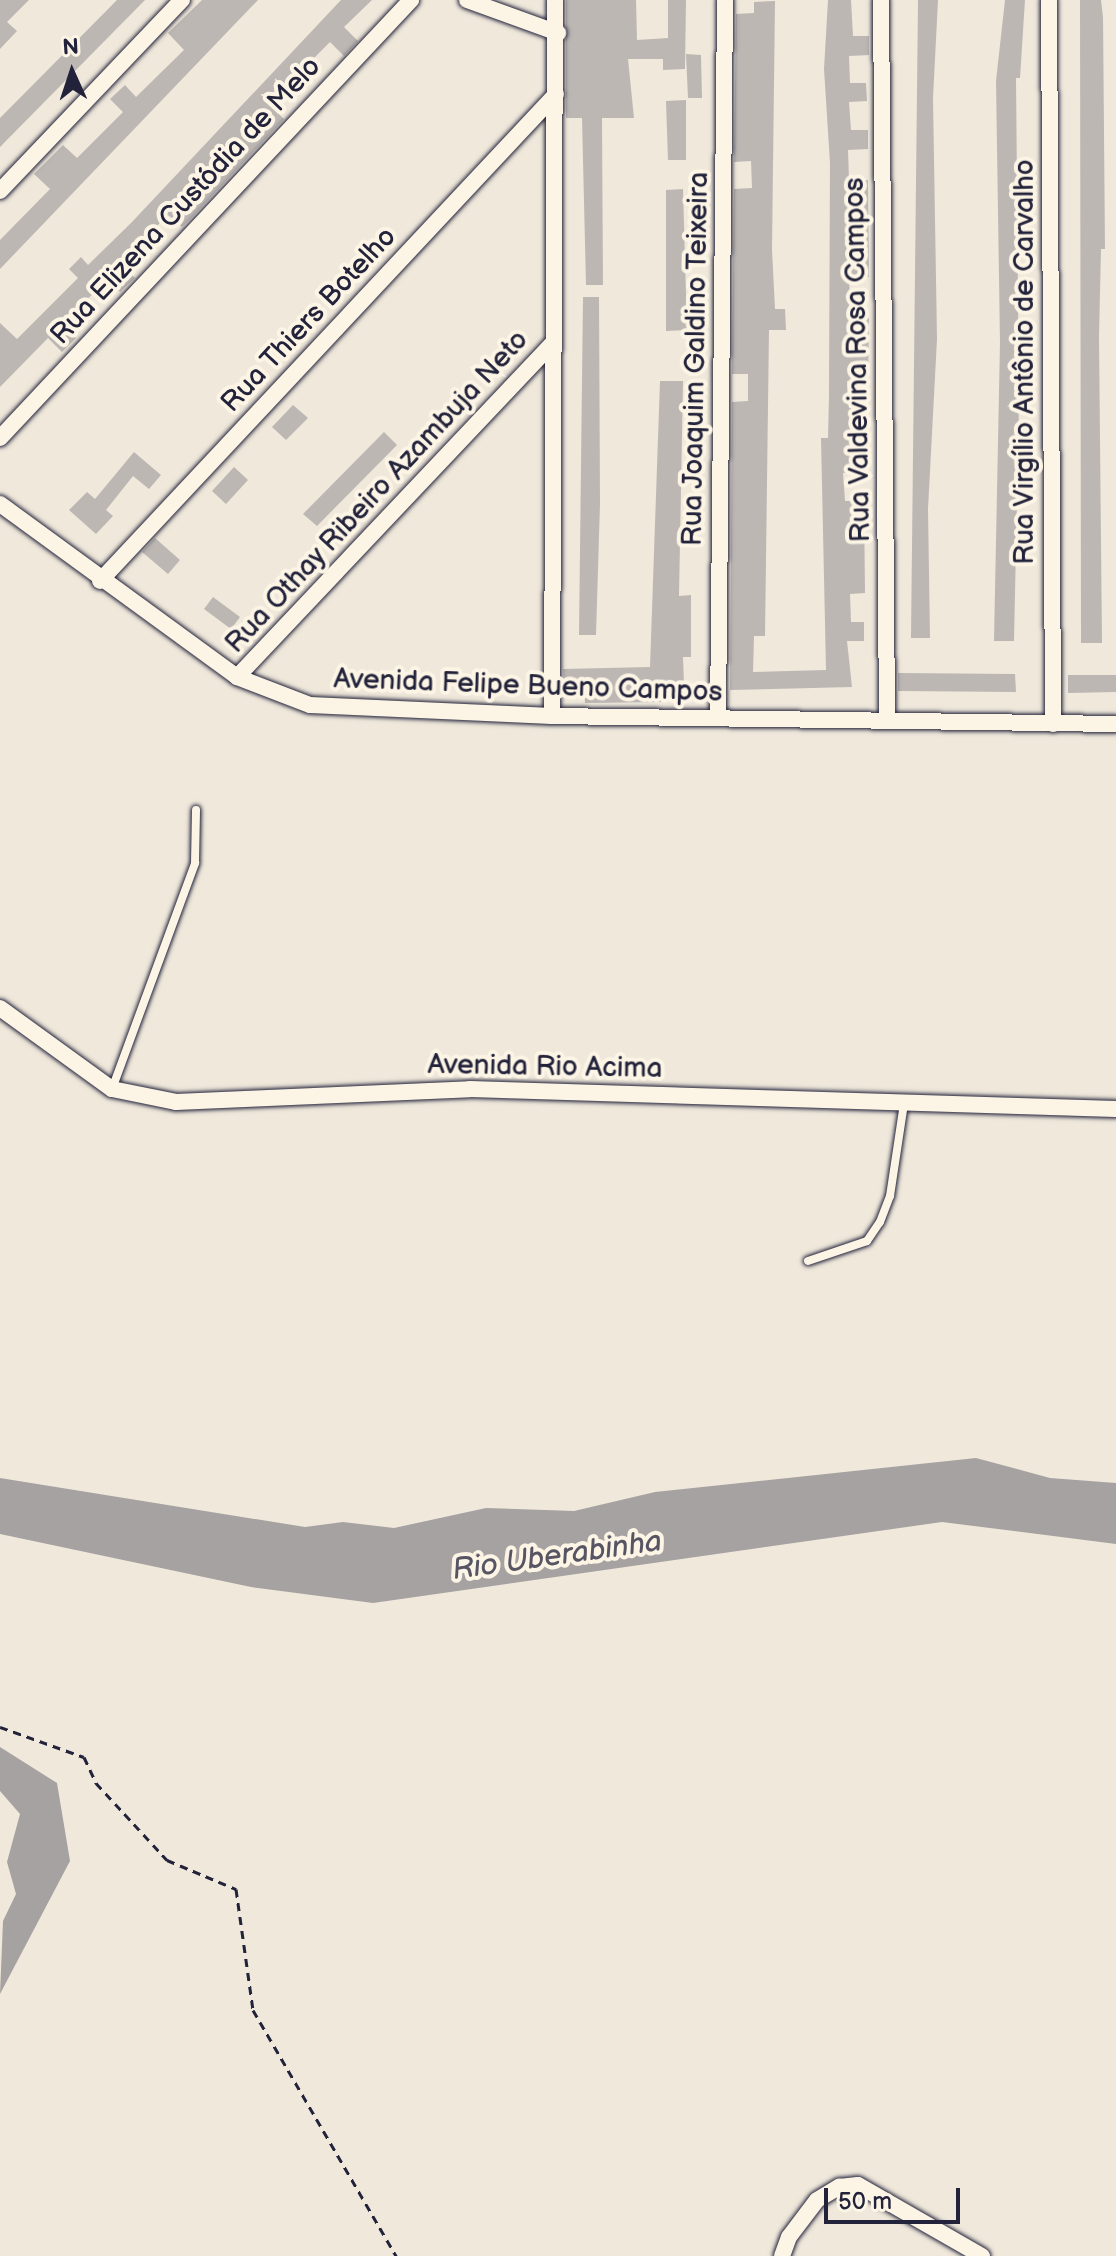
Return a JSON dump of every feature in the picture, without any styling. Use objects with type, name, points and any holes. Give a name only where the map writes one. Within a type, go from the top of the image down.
[{"type":"street","points":[[0,191],[182,0]]},
{"type":"street","name":"Rua Elizena Custódia de Melo","points":[[0,438],[411,0]]},
{"type":"street","points":[[467,0],[558,33]]},
{"type":"street","points":[[552,716],[558,33],[555,0]]},
{"type":"street","name":"Rua Joaquim Galdino Teixeira","points":[[718,718],[725,0]]},
{"type":"street","name":"Rua Valdevina Rosa Campos","points":[[881,0],[887,720]]},
{"type":"street","name":"Rua Virgílio Antônio de Carvalho","points":[[1049,0],[1053,724]]},
{"type":"street","name":"Rua Thiers Botelho","points":[[100,581],[556,94]]},
{"type":"street","name":"Rua Othay Ribeiro Azambuja Neto","points":[[237,677],[554,342]]},
{"type":"street","name":"Avenida Felipe Bueno Campos","points":[[0,504],[100,581],[237,677],[275,696],[349,711],[1116,724]]},
{"type":"street","name":"Avenida Rio Acima","points":[[0,1008],[112,1089],[176,1102],[470,1089],[1116,1109]]},
{"type":"street","points":[[782,2256],[789,2237],[817,2200],[839,2187],[858,2185],[982,2256]]},
{"type":"lane","points":[[112,1089],[195,863],[196,810]]},
{"type":"lane","points":[[808,1261],[867,1241],[880,1222],[890,1196],[904,1103]]},
{"type":"path","points":[[0,1727],[84,1757],[96,1783],[167,1860],[236,1889],[253,2010],[349,2183],[396,2256]]},
{"type":"water","name":"Rio Uberabinha","points":[[976,1458],[1050,1478],[1116,1483],[1116,1544],[942,1522],[373,1603],[251,1587],[0,1534],[0,1478],[305,1527],[343,1522],[394,1528],[486,1508],[574,1511],[655,1492]]},
{"type":"water","points":[[0,1747],[57,1783],[70,1861],[0,1994],[3,1921],[16,1894],[7,1862],[20,1814],[0,1791]]},
{"type":"building","points":[[0,0],[29,0],[7,22],[17,31],[0,49]]},
{"type":"building","points":[[117,0],[145,0],[0,147],[0,118]]},
{"type":"building","points":[[202,0],[258,0],[0,269],[0,240],[50,189],[34,174],[63,145],[77,158],[123,112],[110,99],[125,85],[136,97],[184,50],[168,33]]},
{"type":"building","points":[[341,0],[372,0],[344,27],[358,41],[344,56],[330,42],[268,104],[284,119],[194,215],[182,227],[168,215],[120,262],[135,278],[120,292],[108,279],[62,324],[76,338],[62,352],[48,338],[0,387],[0,323],[17,339],[78,278],[69,269],[81,257],[88,265],[131,223]]},
{"type":"building","points":[[566,0],[636,0],[637,40],[668,38],[668,0],[686,0],[685,69],[663,70],[663,59],[628,59],[634,118],[602,118],[603,285],[586,285],[582,118],[566,118]]},
{"type":"building","points":[[828,0],[851,0],[853,36],[869,36],[869,55],[849,56],[850,83],[866,83],[867,101],[849,102],[851,130],[868,130],[868,149],[848,150],[849,180],[868,180],[869,277],[849,278],[851,318],[869,318],[868,381],[847,381],[849,408],[867,408],[867,427],[863,427],[863,472],[843,473],[845,501],[864,501],[865,593],[850,594],[851,622],[864,622],[864,641],[847,641],[852,687],[730,690],[732,402],[748,401],[748,374],[732,374],[734,189],[752,188],[751,161],[734,162],[736,14],[754,13],[754,2],[775,1],[772,250],[775,309],[785,309],[786,330],[769,330],[765,636],[754,636],[753,672],[826,670],[821,438],[828,438],[829,395],[830,163],[824,69]]},
{"type":"building","points":[[918,0],[938,0],[933,98],[937,339],[928,509],[930,638],[911,638]]},
{"type":"building","points":[[1005,0],[1025,0],[1020,78],[1016,78],[1019,404],[1014,641],[994,641],[1000,343],[996,81]]},
{"type":"building","points":[[1080,0],[1101,0],[1103,17],[1105,249],[1101,249],[1099,337],[1102,643],[1081,643]]},
{"type":"building","points":[[686,54],[701,55],[702,98],[688,98]]},
{"type":"building","points":[[686,100],[686,160],[668,160],[666,101]]},
{"type":"building","points":[[683,189],[687,330],[666,331],[666,190]]},
{"type":"building","points":[[583,297],[599,297],[600,504],[596,635],[579,635]]},
{"type":"building","points":[[660,381],[683,381],[679,596],[691,595],[691,657],[683,657],[684,685],[660,686],[661,702],[585,703],[584,685],[564,686],[563,669],[650,667]]},
{"type":"building","points":[[293,405],[308,418],[286,440],[272,427]]},
{"type":"building","points":[[384,432],[397,445],[317,526],[303,514]]},
{"type":"building","points":[[134,452],[161,475],[149,489],[133,476],[106,510],[113,516],[96,534],[69,510],[87,492],[95,499]]},
{"type":"building","points":[[234,467],[248,480],[226,504],[212,491]]},
{"type":"building","points":[[155,538],[180,560],[168,574],[142,552]]},
{"type":"building","points":[[213,597],[240,617],[231,629],[204,609]]},
{"type":"building","points":[[898,673],[1015,674],[1016,692],[898,691]]},
{"type":"building","points":[[1068,675],[1116,675],[1116,692],[1068,693]]}]
